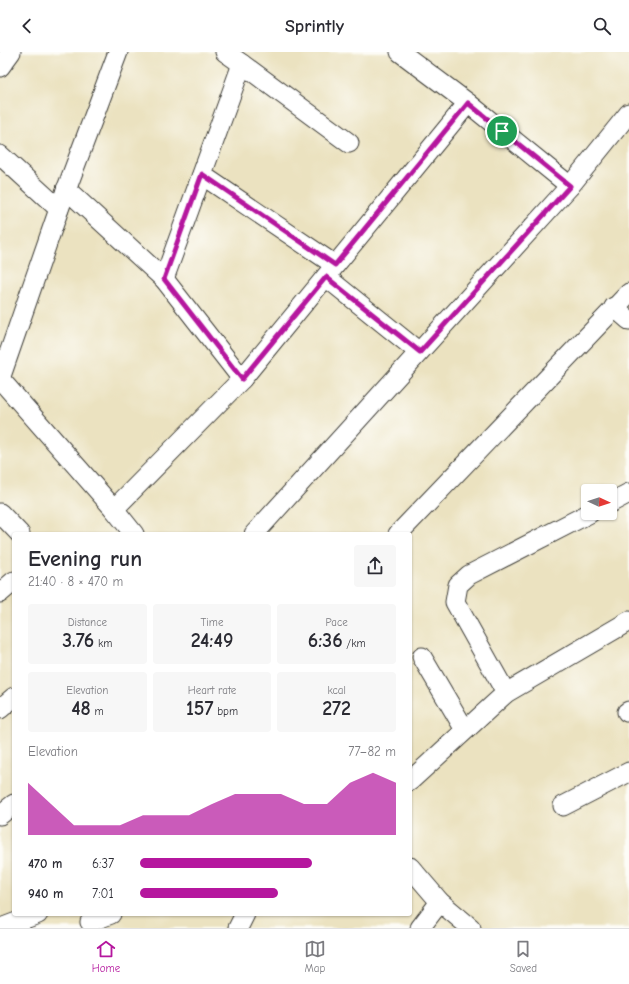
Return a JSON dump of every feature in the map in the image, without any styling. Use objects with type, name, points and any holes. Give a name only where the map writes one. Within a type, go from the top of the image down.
[{"type":"street","points":[[0,67],[11,52]]},
{"type":"street","points":[[118,52],[66,189],[0,379],[114,508],[132,532]]},
{"type":"street","points":[[225,52],[349,143]]},
{"type":"street","points":[[400,52],[468,103],[570,186]]},
{"type":"street","points":[[164,279],[242,64]]},
{"type":"street","points":[[114,508],[242,379],[468,103]]},
{"type":"street","points":[[256,532],[570,186],[629,113]]},
{"type":"street","points":[[0,155],[59,209]]},
{"type":"street","points":[[202,174],[331,271],[420,352]]},
{"type":"street","points":[[66,189],[164,279],[242,379]]},
{"type":"street","points":[[400,532],[629,293]]},
{"type":"street","points":[[614,308],[629,320]]},
{"type":"street","points":[[617,499],[629,493]]},
{"type":"street","points":[[0,513],[18,532]]},
{"type":"street","points":[[506,693],[455,602],[458,585],[469,575],[581,518]]},
{"type":"street","points":[[0,593],[12,584]]},
{"type":"street","points":[[412,779],[506,693],[629,621]]},
{"type":"street","points":[[422,657],[465,730]]},
{"type":"street","points":[[0,709],[12,699]]},
{"type":"street","points":[[563,806],[629,772]]},
{"type":"street","points":[[0,815],[12,806]]},
{"type":"street","points":[[412,868],[440,902],[471,928]]},
{"type":"street","points":[[420,928],[440,902]]},
{"type":"street","points":[[1,928],[33,916]]},
{"type":"street","points":[[90,921],[105,916]]},
{"type":"street","points":[[238,928],[245,916]]},
{"type":"route","points":[[468,103],[502,131],[570,186],[420,352],[326,277],[242,379],[164,279],[202,174],[335,265],[468,103]]}]
